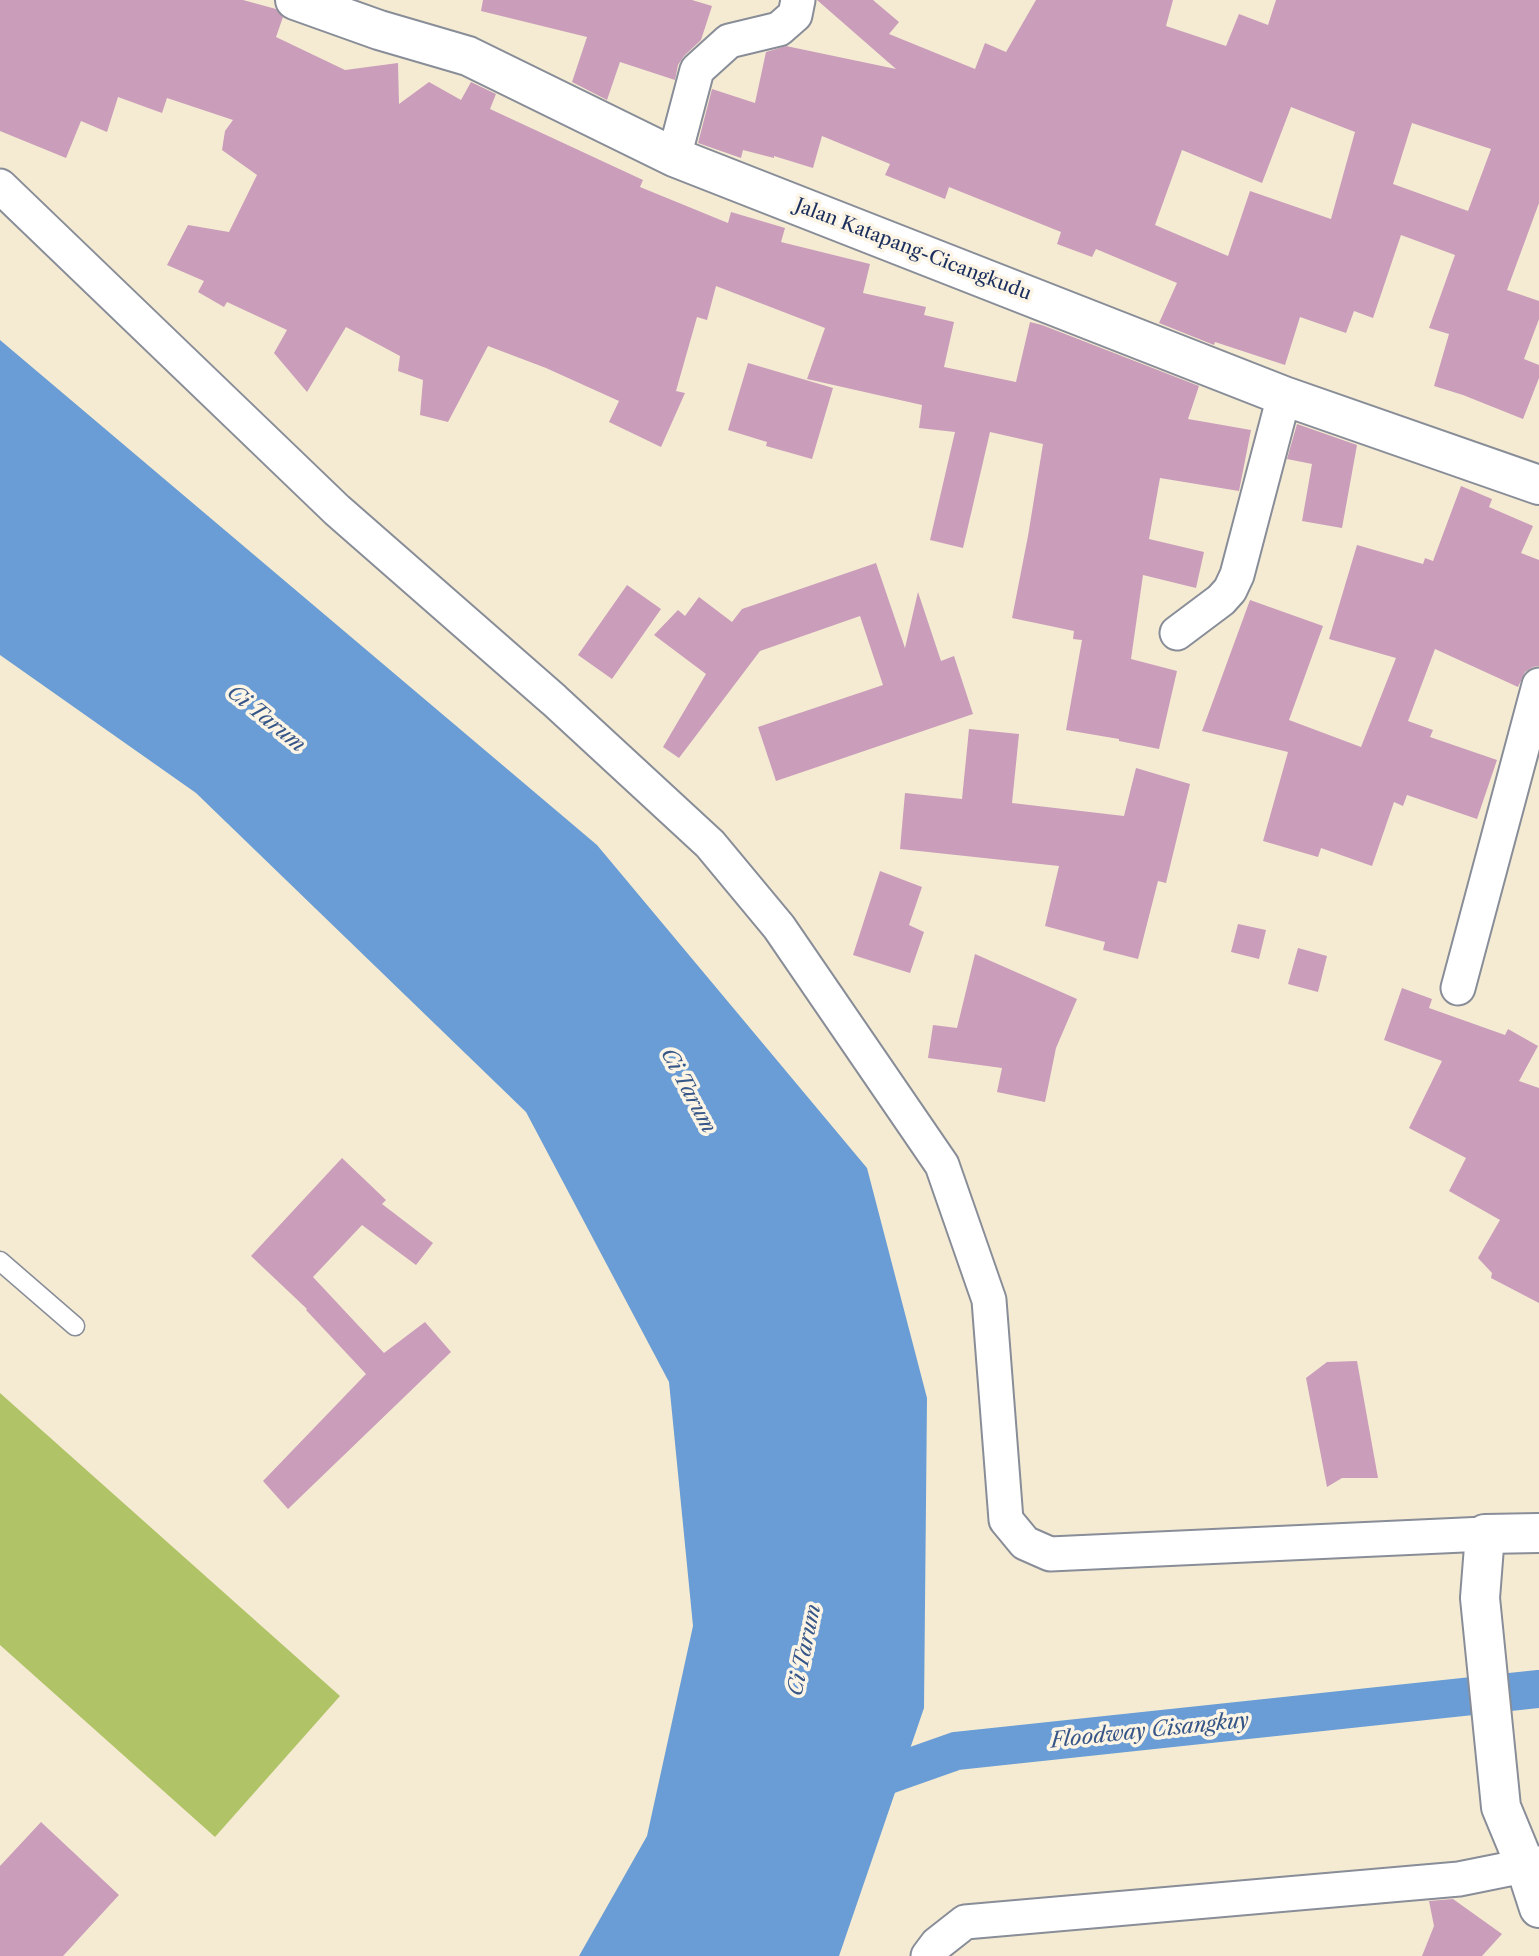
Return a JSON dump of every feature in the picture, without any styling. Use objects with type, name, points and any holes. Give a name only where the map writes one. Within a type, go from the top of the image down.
[{"type":"street","name":"Jalan Katapang-Cicangkudu","points":[[295,0],[379,30],[468,56],[674,157],[1284,396],[1539,485]]},
{"type":"street","points":[[674,157],[697,69],[729,41],[779,29],[795,15],[798,0]]},
{"type":"street","points":[[0,186],[337,510],[554,701],[710,844],[779,927],[942,1165],[989,1300],[1006,1520],[1025,1543],[1050,1554],[1539,1533]]},
{"type":"street","points":[[1177,633],[1221,600],[1230,590],[1237,575],[1284,396]]},
{"type":"street","points":[[1458,988],[1539,685]]},
{"type":"street","points":[[1485,1534],[1480,1598],[1501,1807],[1532,1863],[1539,1908]]},
{"type":"street","points":[[928,1956],[937,1944],[965,1922],[1459,1879],[1532,1863]]},
{"type":"lane","points":[[0,1261],[75,1326]]},
{"type":"green space","points":[[0,1393],[340,1696],[215,1837],[0,1645]]},
{"type":"water","name":"Ci Tarum","points":[[0,340],[597,845],[867,1168],[927,1398],[924,1708],[839,1956],[579,1956],[647,1836],[693,1626],[669,1382],[526,1112],[196,793],[0,655]]},
{"type":"building","points":[[0,0],[243,0],[276,9],[283,17],[276,37],[345,70],[398,63],[399,104],[429,82],[461,100],[471,82],[496,94],[490,109],[643,180],[640,187],[728,223],[731,212],[785,228],[781,242],[870,264],[863,293],[926,307],[924,315],[954,322],[944,367],[1016,382],[1030,322],[1199,386],[1188,419],[1251,430],[1239,491],[1160,478],[1149,539],[1204,552],[1196,588],[1143,575],[1131,659],[1177,671],[1159,749],[1066,730],[1082,640],[1073,639],[1074,631],[1012,618],[1043,444],[990,432],[963,548],[930,540],[955,432],[919,428],[922,405],[807,379],[825,328],[716,286],[707,320],[697,317],[676,391],[685,393],[661,447],[609,422],[619,401],[546,368],[488,346],[448,422],[420,415],[423,380],[398,371],[400,356],[346,327],[307,392],[274,353],[287,330],[227,302],[224,307],[198,292],[204,281],[167,265],[188,225],[229,232],[257,175],[222,150],[225,131],[233,120],[167,98],[162,113],[118,97],[107,132],[81,121],[66,158],[0,131]]},
{"type":"building","points":[[483,0],[692,0],[712,6],[701,40],[678,65],[675,80],[620,62],[607,100],[572,82],[587,37],[481,11]]},
{"type":"building","points":[[817,0],[873,0],[899,22],[889,34],[975,69],[985,43],[1006,52],[1036,0],[1173,0],[1166,26],[1226,46],[1239,14],[1268,25],[1276,0],[1539,0],[1539,203],[1507,290],[1539,301],[1539,319],[1524,359],[1539,365],[1539,378],[1523,419],[1434,386],[1449,334],[1429,328],[1455,255],[1401,235],[1373,318],[1354,311],[1346,333],[1300,317],[1285,365],[1215,342],[1214,345],[1159,323],[1177,283],[1096,249],[1092,257],[1057,244],[1061,232],[949,187],[945,199],[885,175],[890,164],[822,136],[813,168],[743,150],[741,158],[698,143],[712,89],[755,103],[766,52],[786,46],[896,69]],"holes":[[[1291,107],[1355,132],[1331,219],[1250,191],[1228,256],[1155,225],[1182,150],[1262,183]],[[1412,123],[1491,149],[1468,211],[1393,184]]]},
{"type":"building","points":[[748,363],[833,388],[812,459],[766,446],[767,442],[728,430]]},
{"type":"building","points":[[1297,424],[1357,445],[1342,528],[1302,521],[1312,464],[1287,459]]},
{"type":"building","points":[[1461,486],[1492,499],[1489,507],[1533,526],[1521,553],[1539,560],[1539,666],[1525,672],[1518,687],[1435,649],[1408,721],[1433,730],[1430,737],[1497,760],[1477,819],[1407,795],[1403,806],[1394,802],[1372,866],[1321,848],[1318,857],[1263,841],[1288,752],[1202,731],[1250,600],[1323,626],[1289,720],[1361,747],[1396,658],[1329,639],[1357,545],[1423,564],[1425,558],[1433,561]]},
{"type":"building","points":[[876,563],[905,648],[918,592],[941,661],[954,656],[973,714],[776,781],[758,727],[883,685],[860,616],[760,651],[679,758],[663,747],[706,674],[654,635],[678,610],[685,616],[699,597],[732,622],[742,609]]},
{"type":"building","points":[[627,585],[661,609],[612,679],[578,655]]},
{"type":"building","points":[[969,729],[1019,734],[1012,803],[1124,816],[1136,768],[1190,784],[1166,883],[1158,881],[1138,959],[1103,950],[1105,942],[1045,926],[1059,866],[900,849],[905,793],[962,799]]},
{"type":"building","points":[[880,871],[922,887],[909,925],[924,932],[910,973],[853,955]]},
{"type":"building","points":[[1238,924],[1266,930],[1259,959],[1231,952]]},
{"type":"building","points":[[1298,948],[1327,956],[1318,992],[1288,984]]},
{"type":"building","points":[[975,954],[1077,999],[1056,1048],[1045,1102],[997,1092],[1002,1068],[928,1058],[933,1025],[957,1028]]},
{"type":"building","points":[[1402,988],[1432,999],[1429,1008],[1505,1035],[1508,1029],[1538,1046],[1519,1081],[1539,1088],[1539,1303],[1491,1278],[1492,1273],[1478,1258],[1500,1220],[1449,1191],[1466,1158],[1409,1128],[1442,1061],[1384,1040]]},
{"type":"building","points":[[342,1158],[386,1200],[382,1204],[433,1243],[416,1265],[362,1225],[313,1277],[384,1353],[425,1322],[451,1352],[288,1509],[263,1481],[366,1374],[307,1309],[251,1256]]},
{"type":"building","points":[[1357,1361],[1378,1478],[1342,1478],[1327,1487],[1306,1378],[1327,1362]]},
{"type":"building","points":[[41,1822],[119,1895],[63,1956],[0,1956],[0,1866]]},
{"type":"building","points":[[1453,1899],[1502,1934],[1482,1956],[1422,1956],[1434,1926],[1429,1901]]},
{"type":"waterway","name":"Floodway Cisangkuy","points":[[854,1787],[956,1751],[1539,1689]]}]
